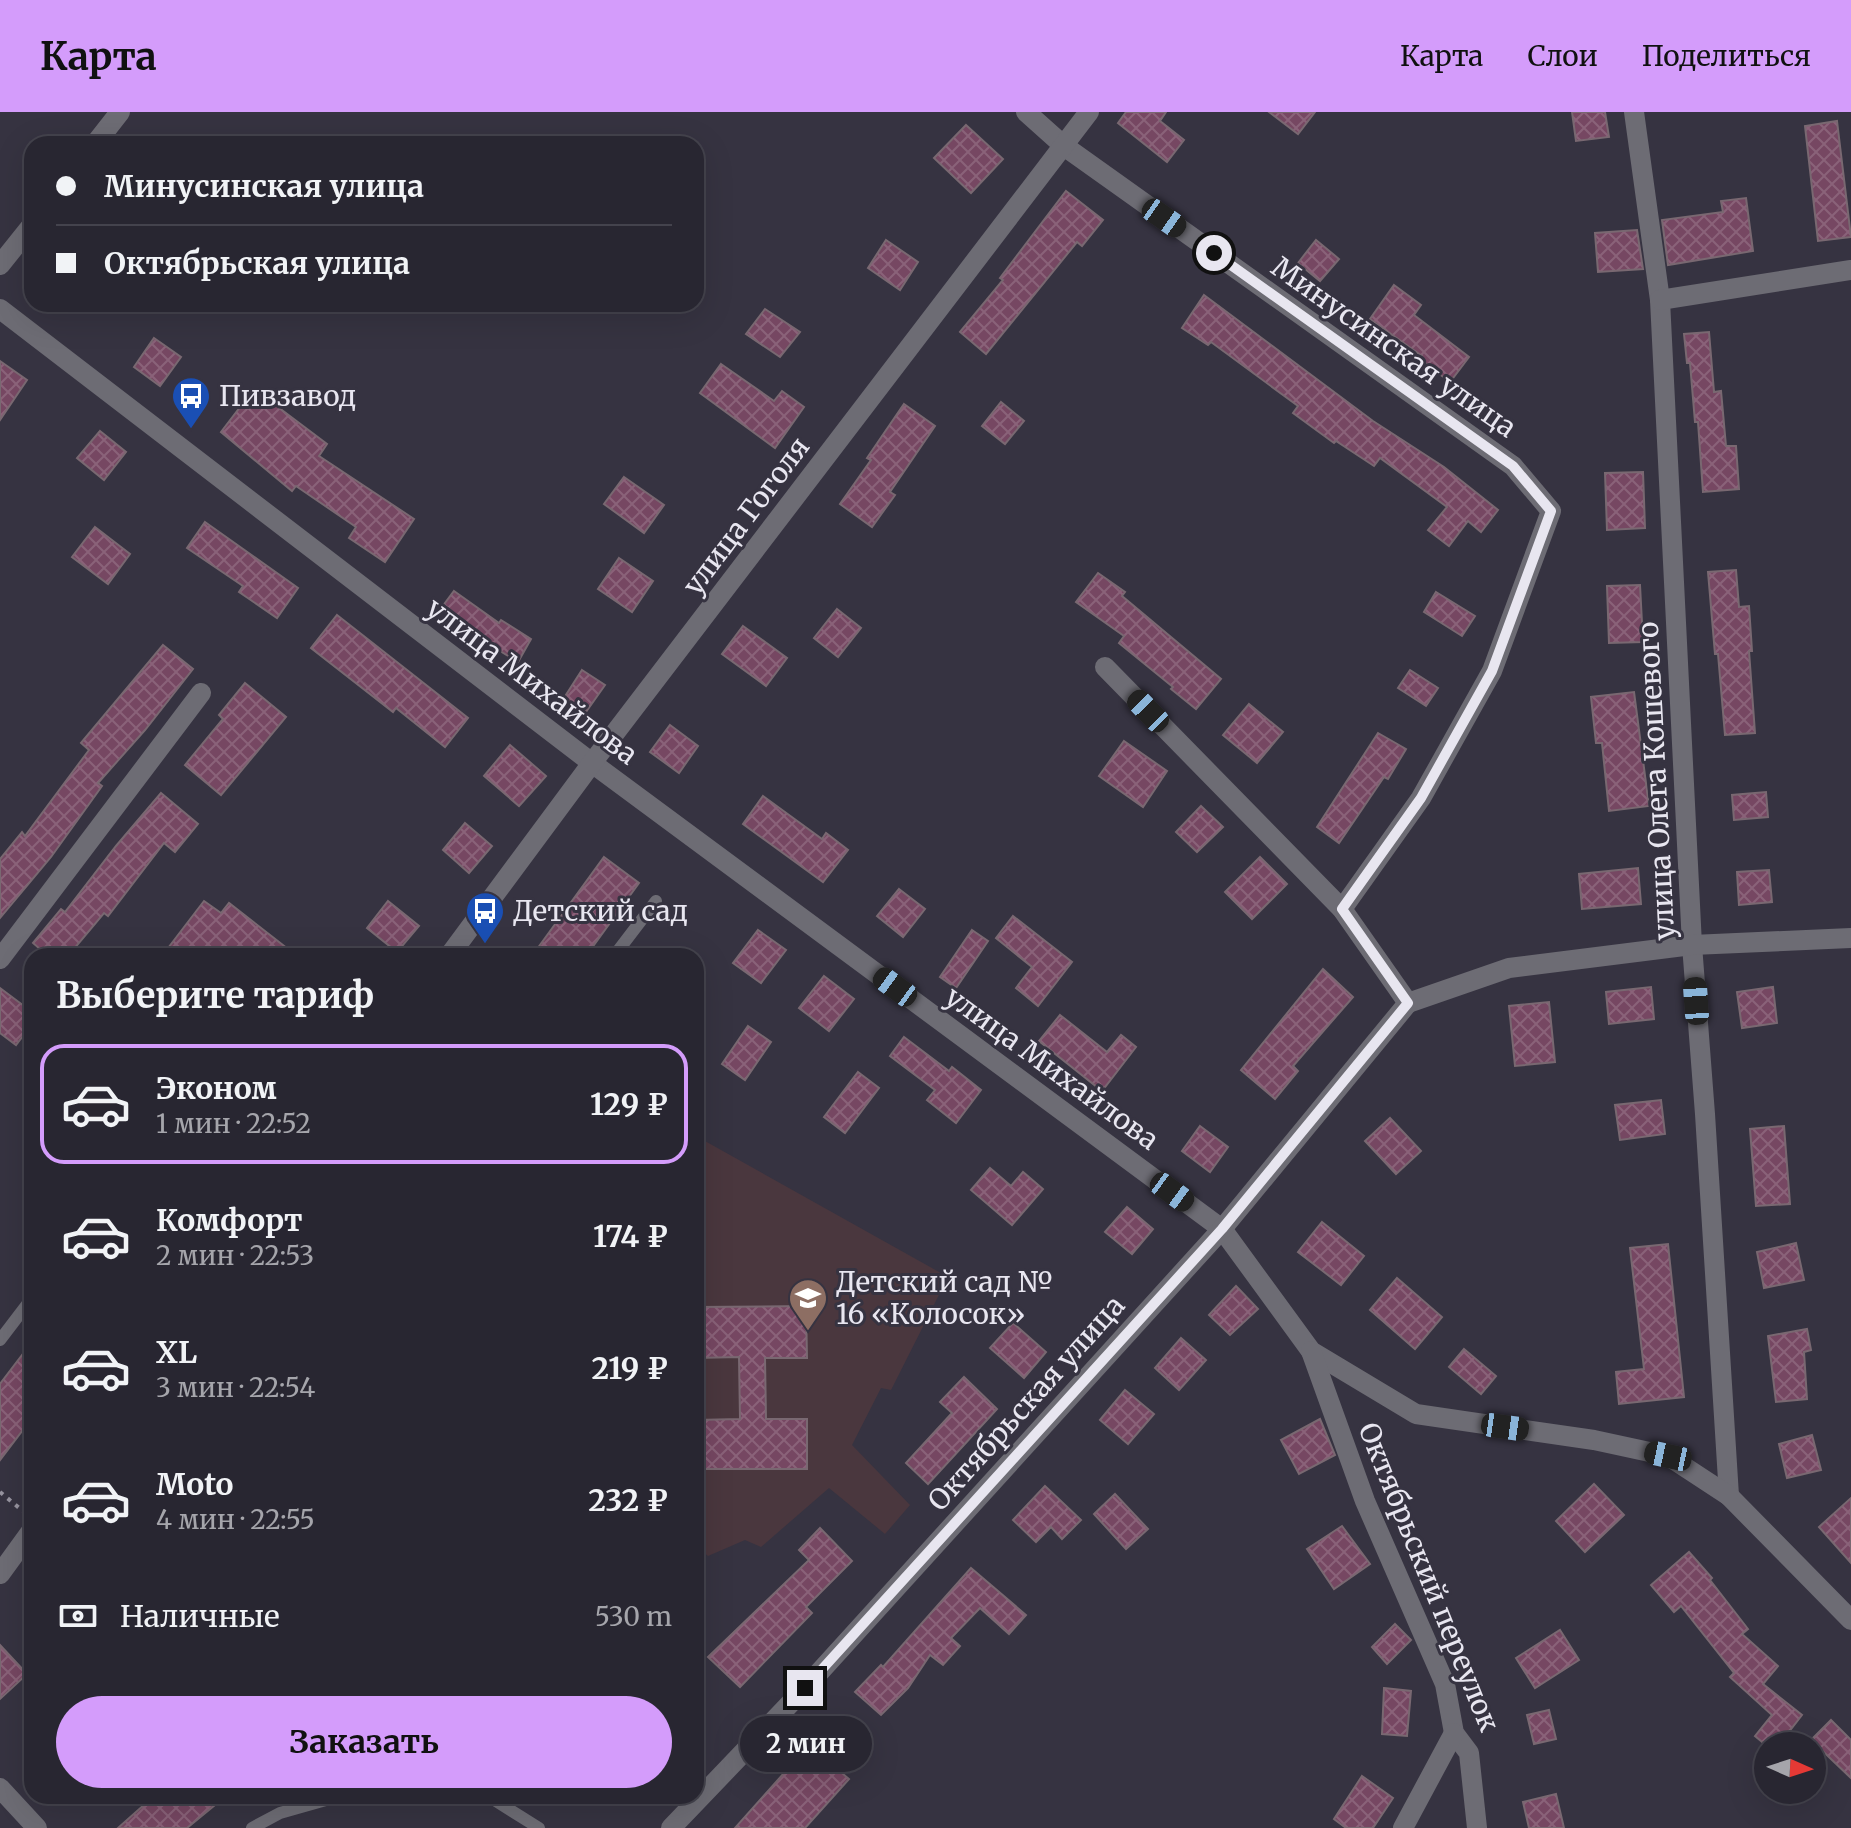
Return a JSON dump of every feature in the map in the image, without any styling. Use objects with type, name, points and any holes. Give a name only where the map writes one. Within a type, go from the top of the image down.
[{"type":"street","points":[[101,136],[120,112]]},
{"type":"street","name":"Минусинская улица","points":[[1026,112],[1064,146],[1513,466],[1551,511],[1492,671],[1421,798],[1342,909]]},
{"type":"street","name":"улица Гоголя","points":[[455,948],[592,763],[1089,112]]},
{"type":"street","name":"улица Олега Кошевого","points":[[1634,112],[1660,300],[1692,945],[1729,1496]]},
{"type":"street","points":[[0,265],[24,235]]},
{"type":"street","points":[[1660,300],[1851,270]]},
{"type":"street","name":"улица Михайлова","points":[[0,309],[592,763],[1222,1229],[1311,1351],[1416,1414],[1594,1440],[1668,1456],[1729,1496],[1851,1620]]},
{"type":"street","points":[[1105,667],[1342,909],[1408,1003],[1509,968],[1692,945],[1851,938]]},
{"type":"street","points":[[0,959],[201,693]]},
{"type":"street","name":"Октябрьская улица","points":[[704,1794],[805,1688],[1222,1229],[1408,1003]]},
{"type":"street","name":"Октябрьский переулок","points":[[1311,1351],[1365,1501],[1445,1684],[1454,1733],[1469,1753],[1477,1828]]},
{"type":"street","points":[[0,1574],[24,1541]]},
{"type":"street","points":[[1403,1828],[1454,1733]]},
{"type":"street","points":[[0,1788],[37,1828]]},
{"type":"street","name":"Октябрьская улица","points":[[671,1828],[694,1804]]},
{"type":"lane","points":[[620,948],[656,901]]},
{"type":"lane","points":[[0,1340],[24,1308]]},
{"type":"lane","points":[[252,1828],[280,1813],[312,1804]]},
{"type":"lane","points":[[501,1804],[539,1828]]},
{"type":"path","points":[[0,1492],[24,1512]]},
{"type":"shaded area","name":"Детский сад № 16 «Колосок»","points":[[704,1140],[948,1277],[891,1390],[881,1388],[852,1445],[910,1505],[885,1534],[829,1488],[761,1547],[745,1540],[708,1556],[704,1553]]},
{"type":"building","points":[[1126,112],[1166,112],[1160,121],[1184,140],[1167,162],[1118,123]]},
{"type":"building","points":[[1269,112],[1315,112],[1298,134]]},
{"type":"building","points":[[1572,112],[1605,112],[1609,137],[1576,141]]},
{"type":"building","points":[[1837,121],[1851,237],[1818,241],[1805,126]]},
{"type":"building","points":[[966,125],[1003,159],[971,193],[934,158]]},
{"type":"building","points":[[1066,191],[1103,220],[1082,246],[1077,242],[986,354],[960,332],[1003,280],[1000,278]]},
{"type":"building","points":[[1746,198],[1753,251],[1668,265],[1662,220],[1723,212],[1721,201]]},
{"type":"building","points":[[1637,230],[1643,269],[1598,272],[1595,233]]},
{"type":"building","points":[[886,240],[918,262],[900,290],[868,268]]},
{"type":"building","points":[[1316,240],[1339,259],[1320,281],[1298,263]]},
{"type":"building","points":[[1394,285],[1421,305],[1414,315],[1469,357],[1450,382],[1420,359],[1422,356],[1370,319]]},
{"type":"building","points":[[1204,295],[1373,421],[1444,467],[1498,510],[1481,532],[1468,521],[1449,546],[1428,530],[1447,507],[1380,458],[1374,466],[1336,441],[1334,443],[1293,413],[1298,406],[1211,342],[1208,345],[1182,328]]},
{"type":"building","points":[[765,309],[800,332],[780,357],[746,334]]},
{"type":"building","points":[[1709,332],[1714,392],[1721,391],[1726,446],[1736,446],[1739,489],[1703,492],[1698,422],[1695,422],[1684,334]]},
{"type":"building","points":[[154,338],[181,357],[160,386],[134,367]]},
{"type":"building","points":[[0,361],[27,380],[0,420]]},
{"type":"building","points":[[721,364],[774,401],[782,391],[804,407],[775,448],[700,393]]},
{"type":"building","points":[[254,389],[327,444],[319,456],[414,519],[385,562],[349,538],[356,527],[296,486],[292,491],[221,432]]},
{"type":"building","points":[[1001,402],[1024,421],[1005,444],[982,426]]},
{"type":"building","points":[[904,404],[935,426],[890,492],[895,495],[872,527],[840,504]]},
{"type":"building","points":[[100,431],[126,452],[104,480],[77,458]]},
{"type":"building","points":[[1643,472],[1645,528],[1607,530],[1605,473]]},
{"type":"building","points":[[624,477],[664,505],[644,533],[604,504]]},
{"type":"building","points":[[205,522],[298,588],[277,618],[239,592],[243,586],[187,548]]},
{"type":"building","points":[[95,527],[130,554],[108,584],[72,557]]},
{"type":"building","points":[[619,558],[653,581],[632,612],[598,589]]},
{"type":"building","points":[[1736,570],[1739,607],[1749,606],[1755,733],[1725,735],[1708,572]]},
{"type":"building","points":[[1098,573],[1125,592],[1122,596],[1221,679],[1196,709],[1119,643],[1124,636],[1076,602]]},
{"type":"building","points":[[1640,585],[1643,642],[1609,643],[1607,586]]},
{"type":"building","points":[[454,591],[499,623],[501,620],[531,639],[518,662],[487,643],[489,640],[442,607]]},
{"type":"building","points":[[1436,592],[1475,616],[1462,636],[1424,612]]},
{"type":"building","points":[[837,609],[861,628],[838,657],[814,638]]},
{"type":"building","points":[[337,615],[468,718],[445,747],[396,708],[393,712],[311,648]]},
{"type":"building","points":[[743,626],[787,658],[766,686],[722,654]]},
{"type":"building","points":[[163,645],[193,669],[98,783],[102,786],[51,857],[0,918],[0,859],[22,832],[25,836],[89,750],[81,743]]},
{"type":"building","points":[[582,670],[605,685],[586,712],[564,698]]},
{"type":"building","points":[[1410,670],[1438,688],[1426,706],[1398,688]]},
{"type":"building","points":[[245,683],[286,717],[221,795],[185,765],[223,719],[219,715]]},
{"type":"building","points":[[1634,692],[1649,806],[1609,811],[1602,743],[1596,743],[1591,697]]},
{"type":"building","points":[[1249,704],[1283,732],[1257,763],[1223,735]]},
{"type":"building","points":[[670,725],[698,746],[679,773],[650,752]]},
{"type":"building","points":[[1378,733],[1406,749],[1388,779],[1384,777],[1339,843],[1317,827]]},
{"type":"building","points":[[1124,741],[1167,771],[1143,807],[1099,776]]},
{"type":"building","points":[[510,745],[546,776],[519,806],[484,776]]},
{"type":"building","points":[[1766,792],[1768,817],[1734,820],[1732,795]]},
{"type":"building","points":[[161,793],[198,824],[175,852],[164,843],[108,916],[104,913],[75,948],[39,948],[33,943],[61,909],[65,912]]},
{"type":"building","points":[[763,796],[822,839],[826,833],[848,850],[823,882],[743,824]]},
{"type":"building","points":[[1201,806],[1223,827],[1197,852],[1176,832]]},
{"type":"building","points":[[465,823],[492,846],[469,873],[443,850]]},
{"type":"building","points":[[604,857],[639,883],[592,948],[538,948]]},
{"type":"building","points":[[1260,857],[1287,884],[1252,919],[1225,892]]},
{"type":"building","points":[[1638,868],[1641,904],[1582,909],[1579,874]]},
{"type":"building","points":[[1769,870],[1772,902],[1739,905],[1737,872]]},
{"type":"building","points":[[899,889],[925,909],[903,937],[877,916]]},
{"type":"building","points":[[204,901],[221,913],[229,903],[287,948],[168,948]]},
{"type":"building","points":[[388,901],[419,926],[400,948],[392,948],[367,928]]},
{"type":"building","points":[[1013,916],[1072,962],[1038,1006],[1016,988],[1032,967],[996,938]]},
{"type":"building","points":[[758,930],[786,950],[761,983],[733,963]]},
{"type":"building","points":[[972,930],[988,941],[956,988],[940,977]]},
{"type":"building","points":[[1323,969],[1353,997],[1293,1066],[1298,1071],[1275,1099],[1241,1070]]},
{"type":"building","points":[[824,976],[854,999],[829,1031],[799,1008]]},
{"type":"building","points":[[1651,987],[1654,1019],[1609,1024],[1606,992]]},
{"type":"building","points":[[1773,987],[1777,1023],[1742,1028],[1737,992]]},
{"type":"building","points":[[0,988],[24,1006],[24,1034],[16,1045],[0,1033]]},
{"type":"building","points":[[1549,1002],[1555,1062],[1515,1066],[1509,1006]]},
{"type":"building","points":[[1060,1015],[1107,1052],[1121,1035],[1136,1047],[1102,1091],[1039,1041]]},
{"type":"building","points":[[748,1026],[771,1042],[745,1080],[722,1064]]},
{"type":"building","points":[[904,1037],[949,1071],[952,1067],[981,1090],[956,1123],[927,1100],[935,1090],[890,1056]]},
{"type":"building","points":[[858,1072],[879,1088],[845,1133],[824,1117]]},
{"type":"building","points":[[1661,1100],[1665,1134],[1620,1140],[1615,1105]]},
{"type":"building","points":[[1390,1118],[1421,1151],[1396,1174],[1365,1141]]},
{"type":"building","points":[[1200,1126],[1228,1147],[1210,1172],[1182,1151]]},
{"type":"building","points":[[1784,1126],[1790,1204],[1756,1206],[1750,1129]]},
{"type":"building","points":[[990,1168],[1011,1186],[1023,1172],[1043,1189],[1012,1225],[971,1190]]},
{"type":"building","points":[[1127,1207],[1153,1229],[1132,1254],[1105,1232]]},
{"type":"building","points":[[1322,1222],[1364,1256],[1341,1285],[1298,1252]]},
{"type":"building","points":[[1796,1243],[1804,1280],[1764,1288],[1757,1252]]},
{"type":"building","points":[[1668,1244],[1684,1397],[1619,1404],[1616,1372],[1644,1369],[1630,1248]]},
{"type":"building","points":[[1397,1278],[1442,1317],[1415,1349],[1370,1310]]},
{"type":"building","points":[[1236,1286],[1258,1309],[1230,1335],[1209,1315]]},
{"type":"building","points":[[806,1306],[807,1358],[765,1358],[766,1419],[807,1419],[807,1469],[704,1469],[704,1420],[740,1419],[739,1357],[704,1358],[704,1307]]},
{"type":"building","points":[[1013,1323],[1046,1352],[1024,1378],[990,1348]]},
{"type":"building","points":[[1807,1329],[1811,1350],[1804,1352],[1807,1399],[1776,1402],[1768,1336]]},
{"type":"building","points":[[1181,1338],[1206,1360],[1179,1390],[1155,1368]]},
{"type":"building","points":[[1464,1349],[1496,1376],[1481,1394],[1449,1367]]},
{"type":"building","points":[[24,1352],[24,1428],[0,1460],[0,1384]]},
{"type":"building","points":[[964,1377],[997,1409],[928,1484],[906,1463],[952,1413],[940,1402]]},
{"type":"building","points":[[1125,1390],[1154,1414],[1128,1444],[1100,1420]]},
{"type":"building","points":[[1320,1419],[1335,1455],[1299,1474],[1281,1440]]},
{"type":"building","points":[[1812,1435],[1821,1470],[1787,1478],[1779,1444]]},
{"type":"building","points":[[1594,1484],[1624,1515],[1585,1552],[1556,1521]]},
{"type":"building","points":[[1045,1486],[1081,1520],[1062,1539],[1051,1527],[1036,1542],[1013,1520]]},
{"type":"building","points":[[1115,1494],[1148,1529],[1126,1549],[1094,1514]]},
{"type":"building","points":[[1851,1498],[1851,1563],[1819,1527]]},
{"type":"building","points":[[1342,1526],[1370,1564],[1334,1589],[1307,1549]]},
{"type":"building","points":[[820,1528],[852,1561],[806,1607],[812,1613],[740,1687],[708,1657],[809,1560],[799,1550]]},
{"type":"building","points":[[1689,1552],[1712,1578],[1710,1580],[1748,1629],[1742,1634],[1778,1666],[1763,1684],[1802,1715],[1789,1732],[1758,1732],[1772,1715],[1730,1677],[1734,1673],[1681,1606],[1674,1612],[1651,1585]]},
{"type":"building","points":[[971,1568],[1026,1615],[1009,1634],[980,1608],[951,1638],[960,1646],[943,1665],[930,1655],[908,1688],[881,1715],[855,1692],[881,1665],[883,1667]]},
{"type":"building","points":[[1395,1624],[1411,1640],[1387,1664],[1372,1647]]},
{"type":"building","points":[[1560,1630],[1579,1660],[1535,1688],[1516,1658]]},
{"type":"building","points":[[0,1645],[24,1671],[24,1677],[0,1699]]},
{"type":"building","points":[[1384,1688],[1411,1691],[1407,1736],[1382,1734]]},
{"type":"building","points":[[1549,1710],[1556,1739],[1534,1744],[1527,1715]]},
{"type":"building","points":[[1831,1720],[1851,1740],[1851,1778],[1826,1754],[1826,1732],[1819,1732]]},
{"type":"building","points":[[809,1745],[849,1779],[805,1828],[735,1828]]},
{"type":"building","points":[[1362,1776],[1393,1798],[1373,1828],[1346,1828],[1334,1819]]},
{"type":"building","points":[[1556,1794],[1564,1828],[1529,1828],[1523,1802]]},
{"type":"building","points":[[145,1804],[216,1804],[187,1828],[118,1828]]},
{"type":"place","name":"Пивзавод","points":[[191,430]]},
{"type":"place","name":"Детский сад","points":[[485,945]]},
{"type":"place","name":"Детский сад № 16 «Колосок»","points":[[808,1332]]},
{"type":"route","points":[[805,1688],[1222,1229],[1408,1003],[1342,909],[1421,798],[1492,671],[1551,511],[1513,466],[1214,253]]}]
